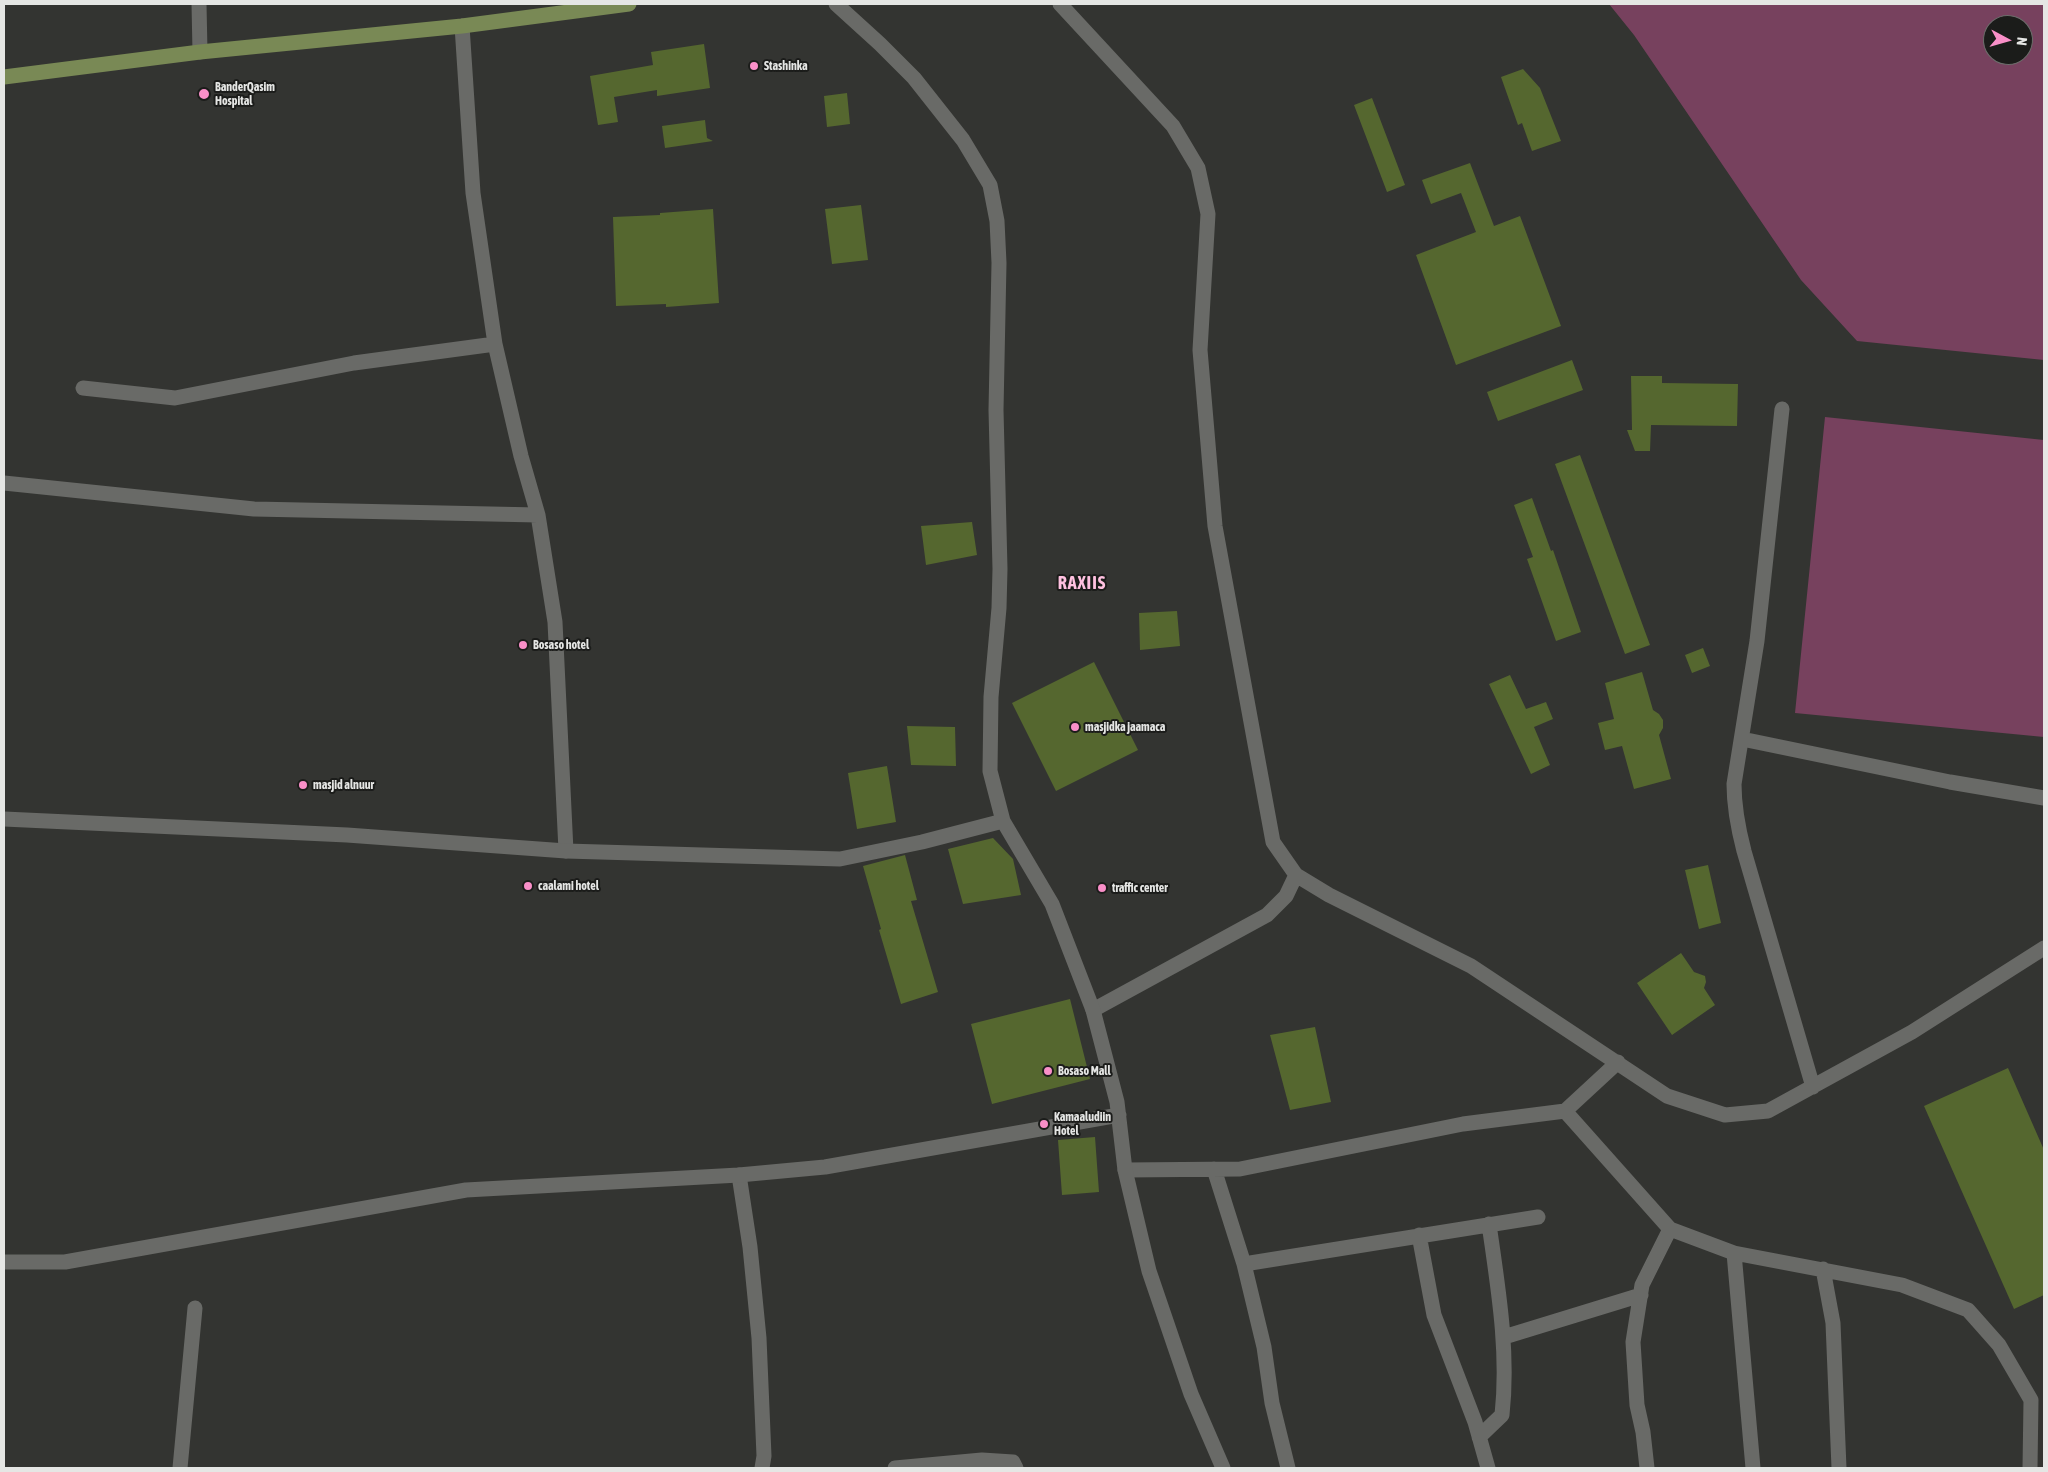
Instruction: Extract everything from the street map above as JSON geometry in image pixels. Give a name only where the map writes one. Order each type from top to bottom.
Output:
[{"type":"main road","points":[[4,77],[200,52],[462,26],[629,4]]},
{"type":"street","points":[[199,4],[200,52]]},
{"type":"street","points":[[836,4],[914,78],[963,140],[990,185],[998,221],[996,410],[1000,578],[990,735],[990,771],[1003,821],[1052,904],[1093,1010],[1117,1102],[1125,1170],[1149,1271],[1191,1394],[1223,1468]]},
{"type":"street","points":[[1060,4],[1173,126],[1198,168],[1208,214],[1200,350],[1215,526],[1273,842],[1296,875],[1330,895],[1472,966],[1667,1096],[1725,1115],[1768,1111],[1912,1032],[2044,948]]},
{"type":"street","points":[[462,26],[473,193],[495,344],[520,456],[538,515],[555,622],[566,851]]},
{"type":"street","points":[[83,388],[175,398],[354,363],[495,344]]},
{"type":"street","points":[[1782,409],[1757,641],[1734,784],[1736,822],[1813,1087]]},
{"type":"street","points":[[4,483],[254,510],[538,515]]},
{"type":"street","points":[[1742,739],[1950,782],[2044,798]]},
{"type":"street","points":[[4,819],[348,834],[566,851],[840,860],[922,842],[1003,821]]},
{"type":"street","points":[[1093,1010],[1267,915],[1286,896],[1296,875]]},
{"type":"street","points":[[1125,1170],[1240,1169],[1463,1124],[1565,1111],[1618,1062]]},
{"type":"street","points":[[1565,1111],[1670,1229],[1734,1253],[1823,1268],[1902,1285],[1968,1310],[1999,1345],[2031,1400],[2030,1468]]},
{"type":"street","points":[[4,1262],[65,1262],[466,1190],[739,1175],[825,1167],[1119,1115]]},
{"type":"street","points":[[1214,1169],[1244,1264],[1264,1348],[1272,1403],[1288,1468]]},
{"type":"street","points":[[739,1175],[750,1247],[759,1338],[764,1456],[762,1468]]},
{"type":"street","points":[[1244,1264],[1538,1217]]},
{"type":"street","points":[[1479,1436],[1502,1415],[1504,1337],[1489,1224]]},
{"type":"street","points":[[1647,1468],[1643,1432],[1637,1405],[1633,1342],[1642,1285],[1670,1229]]},
{"type":"street","points":[[1419,1235],[1434,1315],[1479,1436],[1488,1468]]},
{"type":"street","points":[[1734,1253],[1753,1468]]},
{"type":"street","points":[[1823,1268],[1833,1323],[1839,1468]]},
{"type":"street","points":[[1504,1337],[1641,1295]]},
{"type":"street","points":[[180,1468],[195,1308]]},
{"type":"street","points":[[894,1468],[982,1460],[1013,1462],[1016,1468]]},
{"type":"shaded area","points":[[1609,4],[2044,4],[2044,360],[1857,341],[1801,280],[1634,35]]},
{"type":"shaded area","points":[[1825,417],[2044,440],[2044,737],[1795,713]]},
{"type":"building","points":[[704,44],[710,88],[657,96],[657,90],[614,97],[618,122],[598,125],[590,76],[653,65],[651,52]]},
{"type":"building","points":[[1523,69],[1540,88],[1561,141],[1532,151],[1522,123],[1518,125],[1501,77]]},
{"type":"building","points":[[847,93],[850,124],[827,127],[824,96]]},
{"type":"building","points":[[1372,98],[1405,185],[1387,192],[1354,105]]},
{"type":"building","points":[[705,120],[707,138],[713,141],[665,148],[662,126]]},
{"type":"building","points":[[1470,163],[1494,226],[1520,216],[1561,326],[1456,365],[1416,255],[1476,232],[1461,193],[1431,204],[1422,180]]},
{"type":"building","points":[[861,205],[868,260],[832,264],[825,209]]},
{"type":"building","points":[[713,209],[719,303],[666,307],[666,304],[616,306],[613,217],[660,215],[660,213]]},
{"type":"building","points":[[1572,360],[1583,390],[1498,421],[1487,392]]},
{"type":"building","points":[[1631,376],[1662,376],[1662,383],[1738,384],[1737,426],[1651,425],[1650,451],[1635,451],[1627,430],[1632,430]]},
{"type":"building","points":[[1580,455],[1650,645],[1625,654],[1555,464]]},
{"type":"building","points":[[1532,498],[1551,551],[1553,550],[1581,632],[1556,641],[1527,559],[1533,557],[1514,505]]},
{"type":"building","points":[[972,522],[977,555],[926,565],[921,526]]},
{"type":"building","points":[[1177,611],[1180,646],[1140,650],[1139,613]]},
{"type":"building","points":[[1703,648],[1710,666],[1692,673],[1685,655]]},
{"type":"building","name":"masjidka jaamaca","points":[[1094,662],[1138,750],[1056,791],[1012,703]]},
{"type":"building","points":[[1642,672],[1653,710],[1663,720],[1663,728],[1659,735],[1671,779],[1634,789],[1622,746],[1605,750],[1598,723],[1614,719],[1605,683]]},
{"type":"building","points":[[1510,675],[1526,709],[1546,702],[1553,719],[1534,727],[1550,765],[1531,774],[1489,684]]},
{"type":"building","points":[[907,726],[955,727],[956,766],[911,765]]},
{"type":"building","points":[[887,766],[896,822],[857,829],[848,773]]},
{"type":"building","points":[[993,838],[1013,859],[1021,895],[963,904],[948,849]]},
{"type":"building","points":[[905,855],[917,900],[911,901],[938,992],[901,1004],[879,930],[881,929],[863,866]]},
{"type":"building","points":[[1708,865],[1721,923],[1699,929],[1685,870]]},
{"type":"building","points":[[1681,953],[1694,972],[1705,976],[1704,988],[1715,1005],[1672,1035],[1637,983]]},
{"type":"building","points":[[1070,999],[1090,1079],[992,1104],[971,1024]]},
{"type":"building","points":[[1315,1027],[1331,1102],[1290,1110],[1270,1035]]},
{"type":"building","points":[[2008,1068],[2044,1150],[2044,1295],[2014,1309],[1924,1106]]},
{"type":"building","points":[[1095,1137],[1099,1192],[1062,1195],[1058,1140]]},
{"type":"place","name":"Stashinka","points":[[754,66]]},
{"type":"place","name":"BanderQasim Hospital","points":[[204,94]]},
{"type":"place","name":"Bosaso hotel","points":[[523,645]]},
{"type":"place","name":"masjidka jaamaca","points":[[1075,727]]},
{"type":"place","name":"masjid alnuur","points":[[303,785]]},
{"type":"place","name":"caalami hotel","points":[[528,886]]},
{"type":"place","name":"traffic center","points":[[1102,888]]},
{"type":"place","name":"Bosaso Mall","points":[[1048,1071]]},
{"type":"place","name":"Kamaaludiin Hotel","points":[[1044,1124]]},
{"type":"district","name":"RAXIIS","points":[[1082,583]]}]
